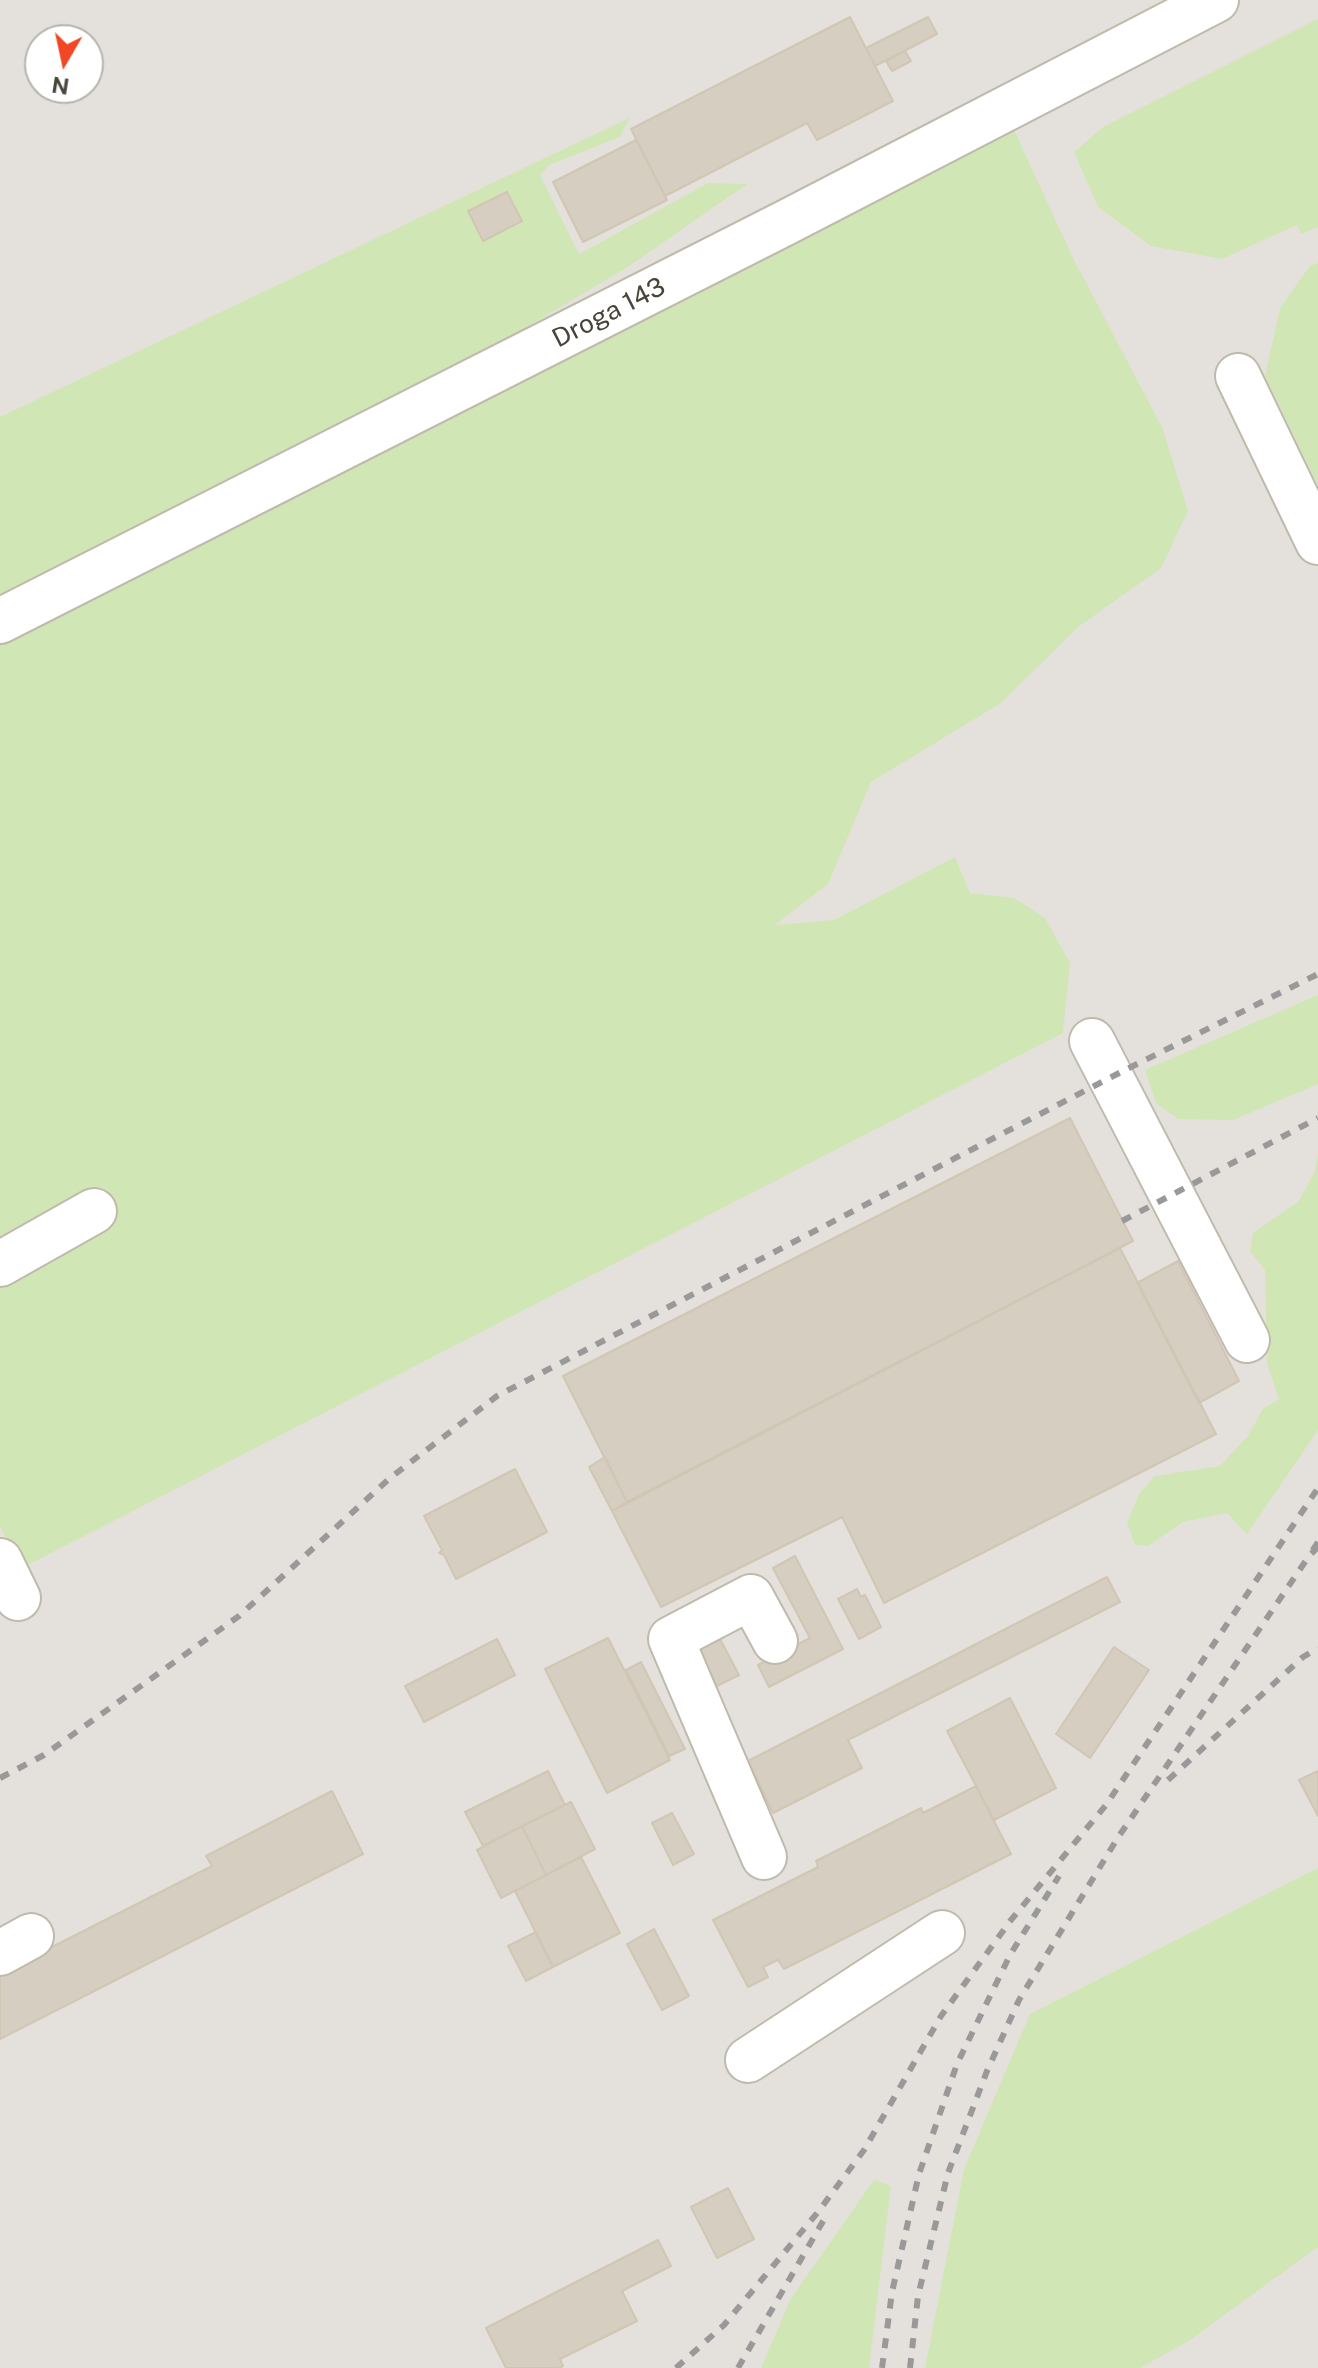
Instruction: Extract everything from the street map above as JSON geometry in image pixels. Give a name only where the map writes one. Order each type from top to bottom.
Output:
[{"type":"lane","name":"Droga 143","points":[[0,621],[787,222],[1216,0]]},
{"type":"lane","points":[[1238,376],[1318,542]]},
{"type":"lane","points":[[1092,1041],[1247,1340]]},
{"type":"lane","points":[[0,1264],[94,1211]]},
{"type":"lane","points":[[764,1857],[671,1639],[751,1597],[775,1641]]},
{"type":"lane","points":[[748,2060],[942,1933]]},
{"type":"shaded area","points":[[0,0],[1318,0],[1318,2368],[0,2368]]},
{"type":"green space","points":[[1318,19],[1318,227],[1301,234],[1297,225],[1222,259],[1151,246],[1098,207],[1074,152],[1103,127]]},
{"type":"green space","points":[[629,118],[620,137],[549,165],[540,175],[579,254],[708,183],[747,184],[628,267],[488,350],[0,595],[0,417]]},
{"type":"green space","points":[[1009,119],[1073,258],[1163,429],[1188,511],[1161,568],[1078,627],[1001,703],[871,782],[828,884],[775,925],[834,920],[955,857],[970,893],[1014,898],[1045,918],[1070,963],[1063,1033],[22,1568],[0,1527],[0,1287],[25,1262],[0,1250],[0,640]]},
{"type":"green space","points":[[1318,263],[1318,486],[1265,376],[1280,308],[1310,266]]},
{"type":"green space","points":[[1318,995],[1318,1084],[1233,1120],[1178,1119],[1156,1103],[1145,1070]]},
{"type":"green space","points":[[1318,1151],[1318,1430],[1247,1534],[1227,1513],[1183,1522],[1148,1546],[1135,1545],[1127,1523],[1139,1494],[1155,1476],[1220,1466],[1248,1436],[1263,1409],[1279,1399],[1267,1364],[1265,1270],[1250,1251],[1253,1233],[1299,1201],[1315,1171]]},
{"type":"green space","points":[[1318,1868],[1318,2247],[1187,2342],[1140,2368],[925,2368],[964,2169],[1030,2014]]},
{"type":"green space","points":[[874,2180],[891,2186],[869,2368],[761,2368],[790,2300]]},
{"type":"building","points":[[850,17],[893,101],[817,140],[807,123],[665,196],[631,129]]},
{"type":"building","points":[[928,17],[937,34],[875,66],[866,48]]},
{"type":"building","points":[[905,51],[911,61],[892,71],[886,61]]},
{"type":"building","points":[[636,140],[667,200],[583,242],[553,182]]},
{"type":"building","points":[[507,192],[522,221],[483,241],[468,211]]},
{"type":"building","points":[[1070,1118],[1133,1241],[627,1502],[563,1376]]},
{"type":"building","points":[[1120,1248],[1216,1434],[884,1603],[842,1517],[661,1607],[612,1511]]},
{"type":"building","points":[[1178,1261],[1239,1381],[1199,1403],[1137,1283]]},
{"type":"building","points":[[605,1457],[627,1502],[612,1511],[589,1467]]},
{"type":"building","points":[[515,1469],[547,1532],[456,1579],[444,1555],[439,1553],[442,1550],[424,1516]]},
{"type":"building","points":[[795,1556],[843,1649],[769,1687],[758,1665],[810,1638],[773,1568]]},
{"type":"building","points":[[1107,1577],[1120,1602],[848,1740],[862,1768],[773,1813],[748,1761]]},
{"type":"building","points":[[857,1589],[861,1597],[865,1595],[881,1627],[859,1639],[838,1599]]},
{"type":"building","points":[[608,1638],[670,1760],[607,1793],[545,1669]]},
{"type":"building","points":[[497,1639],[515,1675],[424,1722],[405,1686]]},
{"type":"building","points":[[720,1639],[739,1675],[707,1691],[688,1655]]},
{"type":"building","points":[[1114,1647],[1149,1670],[1090,1758],[1056,1734]]},
{"type":"building","points":[[641,1662],[685,1749],[669,1756],[626,1670]]},
{"type":"building","points":[[1010,1698],[1056,1788],[994,1820],[947,1731]]},
{"type":"building","points":[[548,1771],[565,1805],[483,1846],[465,1812]]},
{"type":"building","points":[[1318,1771],[1318,1816],[1299,1780]]},
{"type":"building","points":[[976,1786],[1011,1854],[784,1969],[778,1960],[763,1967],[768,1977],[748,1987],[713,1920],[818,1867],[816,1861],[921,1808],[923,1813]]},
{"type":"building","points":[[332,1791],[363,1854],[0,2039],[0,1973],[212,1866],[206,1856]]},
{"type":"building","points":[[571,1802],[595,1849],[546,1875],[522,1826]]},
{"type":"building","points":[[672,1813],[694,1854],[673,1865],[652,1823]]},
{"type":"building","points":[[522,1826],[546,1875],[501,1898],[477,1850]]},
{"type":"building","points":[[581,1857],[620,1933],[553,1967],[515,1891]]},
{"type":"building","points":[[654,1929],[689,1996],[662,2010],[627,1944]]},
{"type":"building","points":[[536,1932],[553,1967],[526,1981],[508,1946]]},
{"type":"building","points":[[728,2188],[754,2239],[717,2258],[691,2207]]},
{"type":"building","points":[[658,2240],[671,2266],[622,2291],[637,2321],[560,2359],[563,2366],[559,2368],[506,2368],[486,2328]]},
{"type":"railway","points":[[0,1778],[44,1755],[239,1616],[390,1478],[497,1396],[1123,1071],[1318,974]]},
{"type":"railway","points":[[1122,1221],[1318,1118]]},
{"type":"railway","points":[[676,2368],[724,2325],[818,2212],[864,2150],[941,2016],[1011,1920],[1106,1805],[1318,1488]]},
{"type":"railway","points":[[1318,1542],[1309,1556],[1318,1547]]},
{"type":"railway","points":[[910,2368],[918,2296],[948,2173],[987,2071],[1019,2000],[1117,1839],[1309,1556]]},
{"type":"railway","points":[[1168,1780],[1303,1657],[1318,1648]]},
{"type":"railway","points":[[882,2368],[892,2292],[919,2174],[957,2064],[1010,1955],[1059,1876]]},
{"type":"railway","points":[[738,2368],[826,2216]]}]
